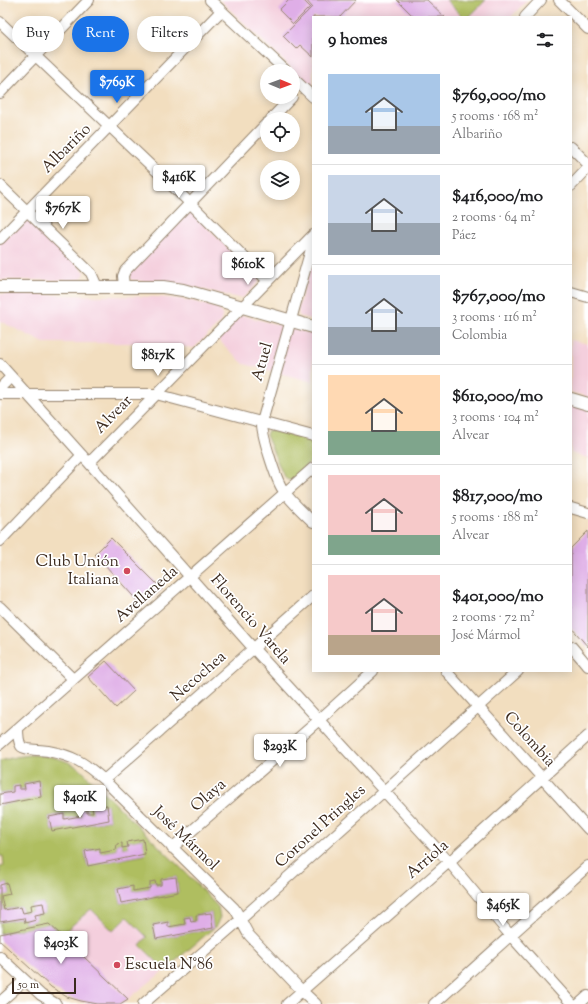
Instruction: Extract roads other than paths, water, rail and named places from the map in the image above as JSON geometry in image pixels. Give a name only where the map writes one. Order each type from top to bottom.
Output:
[{"type":"street","points":[[0,93],[89,0]]},
{"type":"street","points":[[210,0],[278,64]]},
{"type":"street","points":[[526,16],[541,0]]},
{"type":"street","points":[[559,0],[588,29]]},
{"type":"street","name":"Albariño","points":[[0,239],[221,11]]},
{"type":"street","points":[[0,22],[190,203],[268,281]]},
{"type":"street","points":[[300,88],[302,86],[312,97]]},
{"type":"street","points":[[278,112],[286,104]]},
{"type":"street","points":[[124,287],[123,276],[125,271],[260,130]]},
{"type":"street","points":[[572,148],[588,164]]},
{"type":"street","points":[[572,185],[588,168]]},
{"type":"street","points":[[0,185],[91,273],[96,282],[94,287]]},
{"type":"street","name":"Alvear","points":[[89,463],[312,236]]},
{"type":"street","name":"Atuel","points":[[285,493],[263,437],[262,422],[311,249],[312,236]]},
{"type":"street","points":[[0,287],[163,287],[177,289],[312,327]]},
{"type":"street","points":[[572,292],[588,297]]},
{"type":"street","name":"Florencio Varela","points":[[0,364],[191,576],[254,649],[449,862],[510,935],[572,1004]]},
{"type":"street","points":[[0,388],[11,377]]},
{"type":"street","points":[[0,394],[156,394],[312,436]]},
{"type":"street","points":[[572,399],[588,404]]},
{"type":"street","points":[[0,541],[82,455]]},
{"type":"street","name":"Avellaneda","points":[[0,744],[312,469]]},
{"type":"street","points":[[285,493],[312,521]]},
{"type":"street","points":[[572,508],[588,513]]},
{"type":"street","name":"Necochea","points":[[104,780],[312,597]]},
{"type":"street","points":[[0,607],[73,679]]},
{"type":"street","points":[[572,647],[588,666]]},
{"type":"street","name":"Olaya","points":[[172,848],[372,672]]},
{"type":"street","name":"Colombia","points":[[447,672],[588,829]]},
{"type":"street","name":"Coronel Pringles","points":[[143,1004],[240,920],[517,672]]},
{"type":"street","name":"José Mármol","points":[[18,728],[19,741],[24,748],[43,750],[68,756],[86,765],[104,780],[234,908],[249,935],[316,1004]]},
{"type":"street","name":"Arriola","points":[[287,1004],[449,862],[588,736]]},
{"type":"street","points":[[434,1004],[588,866]]},
{"type":"street","points":[[0,957],[41,996],[56,1004]]},
{"type":"street","points":[[0,1002],[25,980]]},
{"type":"street","points":[[579,1004],[588,996]]},
{"type":"place","name":"Club Unión Italiana","points":[[127,571]]},
{"type":"place","name":"Escuela N°86","points":[[117,965]]}]
